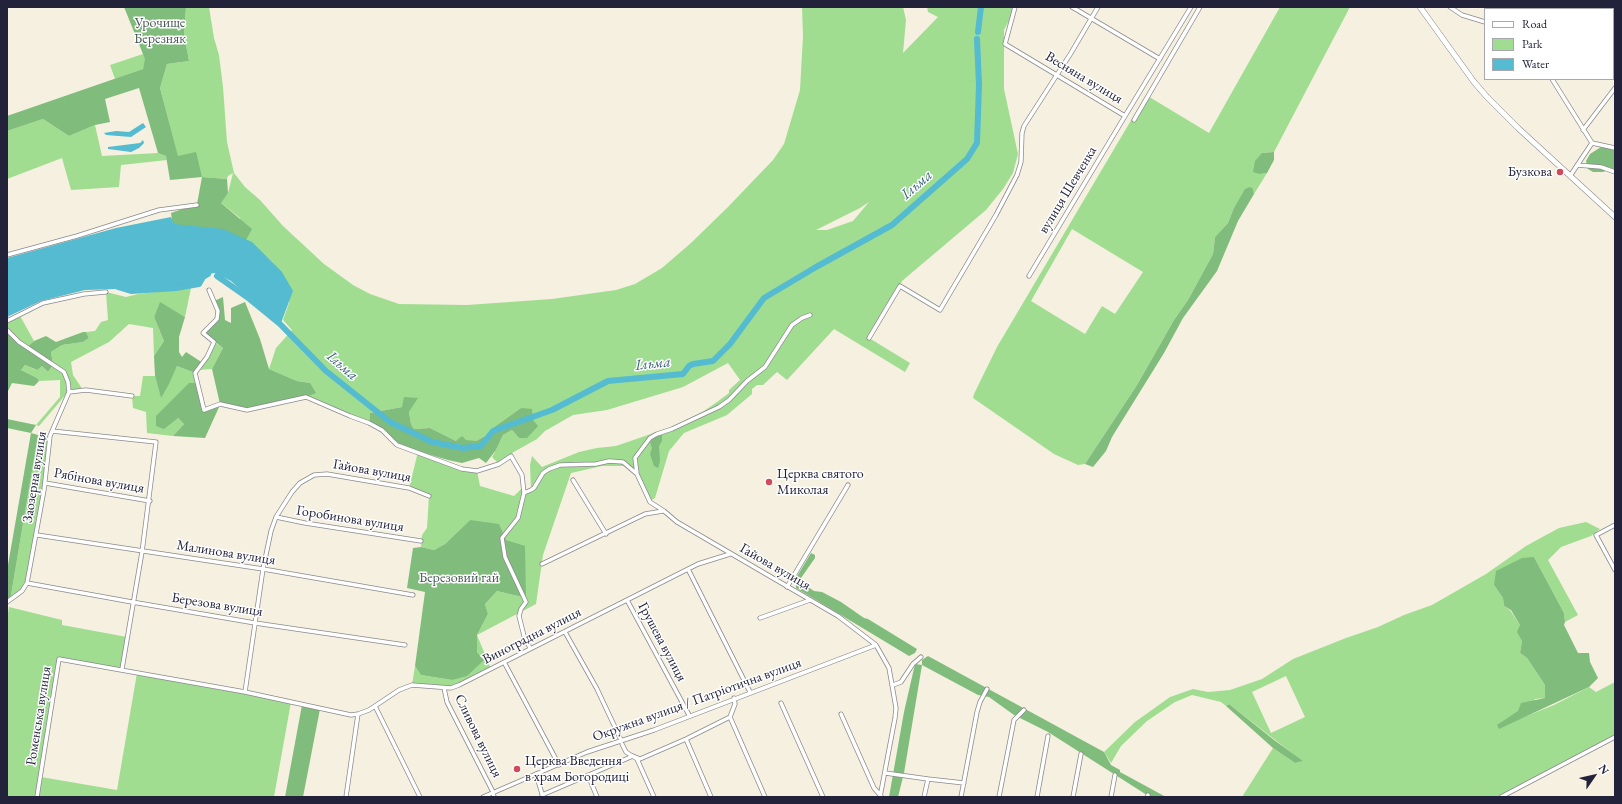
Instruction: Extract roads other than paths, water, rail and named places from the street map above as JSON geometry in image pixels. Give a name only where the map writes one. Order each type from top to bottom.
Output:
[{"type":"street","name":"Весняна вулиця","points":[[1015,7],[1006,44],[1125,116],[1191,7]]},
{"type":"street","points":[[1072,7],[1092,17],[1160,59]]},
{"type":"street","points":[[869,338],[900,286],[940,310],[996,215],[1014,180],[1021,162],[1022,132],[1024,126],[1098,7]]},
{"type":"street","points":[[1134,120],[1200,7]]},
{"type":"street","points":[[1420,7],[1474,82],[1487,97],[1518,128],[1615,216]]},
{"type":"street","points":[[1450,7],[1462,16],[1484,22]]},
{"type":"street","points":[[1553,80],[1592,143],[1615,148]]},
{"type":"street","points":[[1583,130],[1615,88]]},
{"type":"street","name":"вулиця Шевченка","points":[[1029,276],[1125,116]]},
{"type":"street","points":[[1570,176],[1592,143]]},
{"type":"street","points":[[1577,165],[1601,167],[1615,172]]},
{"type":"street","points":[[7,255],[77,236],[159,210],[197,204]]},
{"type":"street","points":[[209,290],[218,311],[217,319],[203,333],[214,342],[207,358],[195,373],[204,410],[220,404],[247,410],[306,397],[369,423],[382,430],[397,445],[462,469],[477,470],[499,464],[511,456],[522,475],[524,493],[518,518],[502,538],[505,557],[526,602],[521,609],[519,616],[524,636],[530,648]]},
{"type":"street","points":[[7,321],[43,304],[84,294],[106,292]]},
{"type":"street","points":[[637,474],[635,458],[650,438],[685,423],[729,400],[747,381],[765,367],[792,325],[810,315]]},
{"type":"street","points":[[7,330],[19,342],[64,372],[68,382],[68,392],[86,390],[132,396]]},
{"type":"street","name":"Заозерна вулиця","points":[[27,583],[37,535],[50,436],[68,392]]},
{"type":"street","points":[[52,431],[156,442],[150,500],[122,669]]},
{"type":"street","points":[[524,493],[532,490],[543,473],[549,468],[560,465],[596,464],[609,461],[623,462],[637,474]]},
{"type":"street","name":"Гайова вулиця","points":[[292,492],[300,483],[314,475],[327,474],[409,488],[429,496]]},
{"type":"street","name":"Гайова вулиця","points":[[637,474],[650,502],[677,522],[844,619],[876,645],[889,668],[893,685],[895,718],[880,796]]},
{"type":"street","points":[[573,480],[606,534]]},
{"type":"street","name":"Рябінова вулиця","points":[[45,483],[150,500]]},
{"type":"street","points":[[787,587],[848,486]]},
{"type":"street","name":"Горобинова вулиця","points":[[245,692],[270,531],[276,517],[292,492]]},
{"type":"street","points":[[542,564],[645,514],[664,511]]},
{"type":"street","name":"Горобинова вулиця","points":[[276,517],[421,541]]},
{"type":"street","points":[[1615,525],[1596,535],[1615,570]]},
{"type":"street","name":"Малинова вулиця","points":[[37,535],[413,594]]},
{"type":"street","name":"Виноградна вулиця","points":[[358,714],[375,706],[398,690],[412,685],[451,688],[460,685],[530,648],[565,632],[688,569],[712,558],[730,554]]},
{"type":"street","points":[[688,569],[750,692]]},
{"type":"street","points":[[7,602],[22,591],[27,583]]},
{"type":"street","name":"Березова вулиця","points":[[27,583],[255,623],[405,645]]},
{"type":"street","name":"Грушева вулиця","points":[[627,600],[689,715]]},
{"type":"street","points":[[760,618],[810,600]]},
{"type":"street","points":[[565,632],[597,689],[626,752],[640,759],[686,739],[730,717],[735,704],[734,698]]},
{"type":"street","name":"Окружна вулиця / Патріотична вулиця","points":[[483,797],[494,795],[536,774],[588,752],[622,742],[689,715],[876,645]]},
{"type":"street","points":[[893,685],[901,682],[913,664],[920,657]]},
{"type":"street","name":"Роменська вулиця","points":[[37,797],[59,658],[245,692]]},
{"type":"street","points":[[504,662],[559,765]]},
{"type":"street","name":"Сливова вулиця","points":[[444,688],[446,702],[494,795]]},
{"type":"street","points":[[961,797],[977,712],[980,702],[987,689]]},
{"type":"street","points":[[245,692],[340,712],[358,714],[346,796]]},
{"type":"street","points":[[781,703],[823,797]]},
{"type":"street","points":[[375,706],[420,797]]},
{"type":"street","points":[[999,797],[1014,720],[1024,710]]},
{"type":"street","points":[[842,714],[874,788],[880,796]]},
{"type":"street","points":[[730,717],[765,797]]},
{"type":"street","points":[[1037,797],[1048,736]]},
{"type":"street","points":[[1501,797],[1615,737]]},
{"type":"street","points":[[686,739],[712,797]]},
{"type":"street","points":[[1073,797],[1081,754]]},
{"type":"street","points":[[536,774],[543,796],[633,756]]},
{"type":"street","points":[[633,756],[638,762],[654,797]]},
{"type":"street","points":[[885,773],[964,783]]},
{"type":"street","points":[[588,775],[597,797]]},
{"type":"street","points":[[1111,797],[1115,775]]},
{"type":"street","points":[[924,797],[928,779]]},
{"type":"street","points":[[1509,792],[1512,797]]},
{"type":"water","points":[[143,123],[146,127],[131,137],[106,135],[104,133],[116,131],[129,132]]},
{"type":"water","points":[[143,140],[144,143],[139,148],[131,152],[108,149],[108,147],[140,143]]},
{"type":"water","points":[[171,217],[174,224],[223,229],[252,242],[282,272],[293,291],[281,323],[231,281],[215,273],[202,275],[202,282],[181,287],[85,290],[41,301],[7,317],[7,258],[116,228]]},
{"type":"waterway","name":"Ільма","points":[[978,32],[981,7]]},
{"type":"waterway","name":"Ільма","points":[[217,276],[247,297],[280,324],[326,371],[390,422],[432,442],[463,448],[481,446],[493,431],[552,410],[608,381],[683,374],[689,366],[693,364],[713,361],[730,344],[764,298],[892,225],[967,159],[977,143],[979,85],[977,39]]},
{"type":"waterway","name":"Ільма","points":[[118,287],[131,291],[176,288],[199,284],[203,277],[208,274]]},
{"type":"place","name":"Бузкова","points":[[1560,172]]},
{"type":"place","name":"Церква святого Миколая","points":[[769,482]]},
{"type":"place","name":"Церква Введення в храм Богородиці","points":[[517,769]]},
{"type":"park label","name":"Урочище Березняк","points":[[160,32]]},
{"type":"park label","name":"Березовий гай","points":[[459,578]]}]
